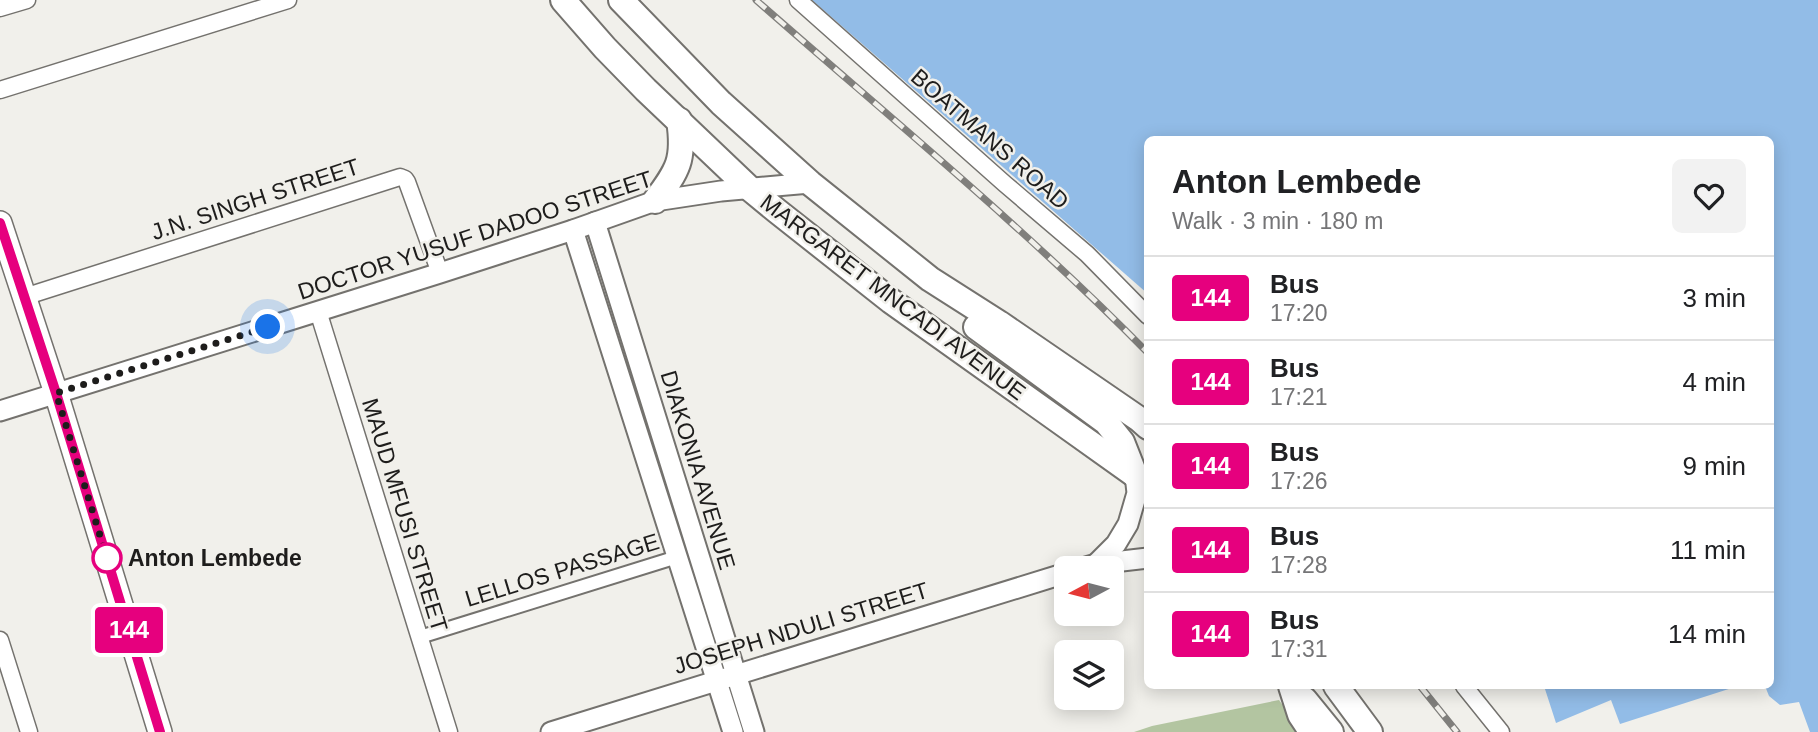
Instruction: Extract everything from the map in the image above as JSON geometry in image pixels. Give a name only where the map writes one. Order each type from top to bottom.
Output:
[{"type":"highway","points":[[1294,689],[1302,714],[1314,732]]},
{"type":"main road","name":"MARGARET MNCADI AVENUE","points":[[564,0],[623,67],[749,188],[891,301],[1142,482]]},
{"type":"main road","name":"MARGARET MNCADI AVENUE","points":[[621,0],[721,103],[810,183],[930,279],[1144,423]]},
{"type":"main road","points":[[655,201],[681,158],[679,120]]},
{"type":"main road","points":[[0,223],[56,393],[160,732]]},
{"type":"main road","points":[[930,279],[950,306],[963,318],[1106,422],[1122,442],[1142,482]]},
{"type":"main road","points":[[1295,689],[1331,732]]},
{"type":"main road","points":[[1338,689],[1370,732]]},
{"type":"street","points":[[0,8],[27,0]]},
{"type":"street","points":[[0,90],[288,0]]},
{"type":"street","name":"BOATMANS ROAD","points":[[798,0],[1087,254],[1144,312]]},
{"type":"street","name":"J.N. SINGH STREET","points":[[24,297],[400,177],[407,182],[440,273]]},
{"type":"street","name":"DOCTOR YUSUF DADOO STREET","points":[[0,411],[440,273],[655,201],[810,183]]},
{"type":"street","name":"DIAKONIA AVENUE","points":[[595,222],[754,732]]},
{"type":"street","name":"DIAKONIA AVENUE","points":[[573,230],[733,732]]},
{"type":"street","name":"MAUD MFUSI STREET","points":[[318,311],[449,732]]},
{"type":"street","points":[[611,347],[632,341]]},
{"type":"street","points":[[1100,556],[1116,544],[1128,524],[1142,482]]},
{"type":"street","points":[[670,533],[690,526]]},
{"type":"street","name":"LELLOS PASSAGE","points":[[420,637],[677,557]]},
{"type":"street","points":[[1124,561],[1144,559]]},
{"type":"street","name":"JOSEPH NDULI STREET","points":[[551,732],[588,726],[716,680],[1054,577]]},
{"type":"street","points":[[0,640],[29,732]]},
{"type":"street","points":[[1466,689],[1501,732]]},
{"type":"green space","points":[[1279,700],[1302,732],[1134,732],[1152,726]]},
{"type":"water","points":[[812,0],[1818,0],[1818,732],[1810,732],[1799,702],[1780,705],[1769,696],[1766,689],[1774,689],[1774,136],[1144,136],[1144,290]]},
{"type":"water","points":[[1545,689],[1729,689],[1620,724],[1611,700],[1556,723]]},
{"type":"railway","points":[[756,0],[1005,217],[1144,349]]},
{"type":"railway","points":[[1422,689],[1457,732]]},
{"type":"bus line","name":"144","points":[[0,223],[56,393],[160,732]]},
{"type":"place","name":"Anton Lembede","points":[[107,558]]},
{"type":"route","points":[[107,558],[56,393],[268,327]]}]
